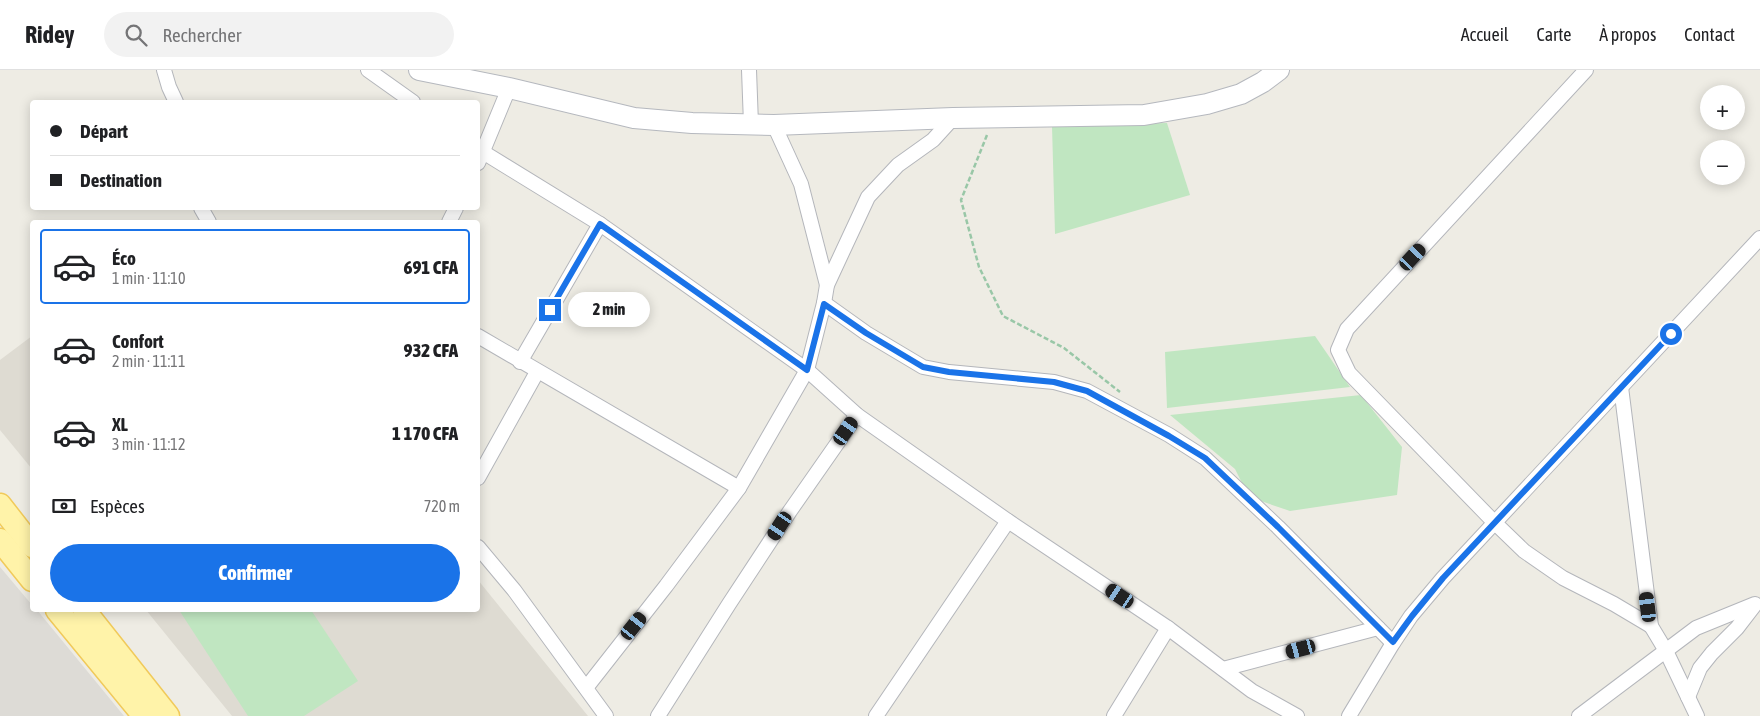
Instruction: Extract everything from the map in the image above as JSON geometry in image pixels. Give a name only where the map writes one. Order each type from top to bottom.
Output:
[{"type":"main road","points":[[0,505],[30,543]]},
{"type":"main road","points":[[0,540],[30,578]]},
{"type":"main road","points":[[59,612],[144,716]]},
{"type":"main road","points":[[86,612],[168,716]]},
{"type":"street","points":[[164,70],[175,100]]},
{"type":"street","points":[[368,70],[410,100]]},
{"type":"street","points":[[418,70],[509,88],[634,118],[692,123],[774,125],[953,118],[1144,115],[1207,104],[1241,94],[1263,82],[1279,70]]},
{"type":"street","points":[[749,70],[750,124]]},
{"type":"street","points":[[1586,70],[1347,329],[1338,350],[1349,373],[1524,551],[1563,578],[1614,604],[1651,626]]},
{"type":"street","points":[[480,153],[509,88]]},
{"type":"street","points":[[586,688],[666,586],[739,488],[807,370],[827,285],[868,197],[898,165],[933,140],[953,118]]},
{"type":"street","points":[[774,125],[801,184],[827,285]]},
{"type":"street","points":[[480,156],[600,224],[807,370],[857,415],[1008,521],[1168,628],[1252,691],[1297,716]]},
{"type":"street","points":[[520,362],[600,224]]},
{"type":"street","points":[[1349,716],[1393,642],[1443,578],[1760,238]]},
{"type":"street","points":[[824,304],[866,333],[923,367],[949,372],[1054,382],[1087,391],[1169,436],[1205,458],[1278,527],[1393,642]]},
{"type":"street","points":[[480,337],[739,488]]},
{"type":"street","points":[[480,474],[537,372]]},
{"type":"street","points":[[1621,387],[1651,626],[1666,652],[1697,716]]},
{"type":"street","points":[[658,716],[759,558],[857,415]]},
{"type":"street","points":[[876,716],[1008,521]]},
{"type":"street","points":[[480,549],[514,590],[606,716]]},
{"type":"street","points":[[1579,716],[1696,628],[1758,601]]},
{"type":"street","points":[[1688,697],[1700,668],[1712,652],[1737,628],[1758,601]]},
{"type":"street","points":[[1114,716],[1168,628]]},
{"type":"street","points":[[1223,670],[1378,628]]},
{"type":"path","points":[[994,117],[961,200],[979,267],[1003,316],[1064,348],[1120,392]]},
{"type":"shaded area","points":[[30,338],[30,467],[0,430],[0,360]]},
{"type":"shaded area","points":[[0,567],[30,603],[30,612],[39,612],[124,716],[0,716]]},
{"type":"shaded area","points":[[480,582],[588,716],[232,716],[148,612],[480,612]]},
{"type":"green space","points":[[1167,123],[1190,195],[1055,234],[1052,126]]},
{"type":"green space","points":[[1315,336],[1350,387],[1167,408],[1165,352]]},
{"type":"green space","points":[[1361,395],[1402,447],[1397,495],[1290,511],[1249,497],[1235,469],[1170,415]]},
{"type":"green space","points":[[180,612],[312,612],[358,681],[304,716],[248,716]]},
{"type":"route","points":[[550,310],[600,224],[807,370],[824,304],[866,333],[923,367],[949,372],[1054,382],[1087,391],[1205,458],[1278,527],[1393,642],[1443,578],[1671,334]]}]
